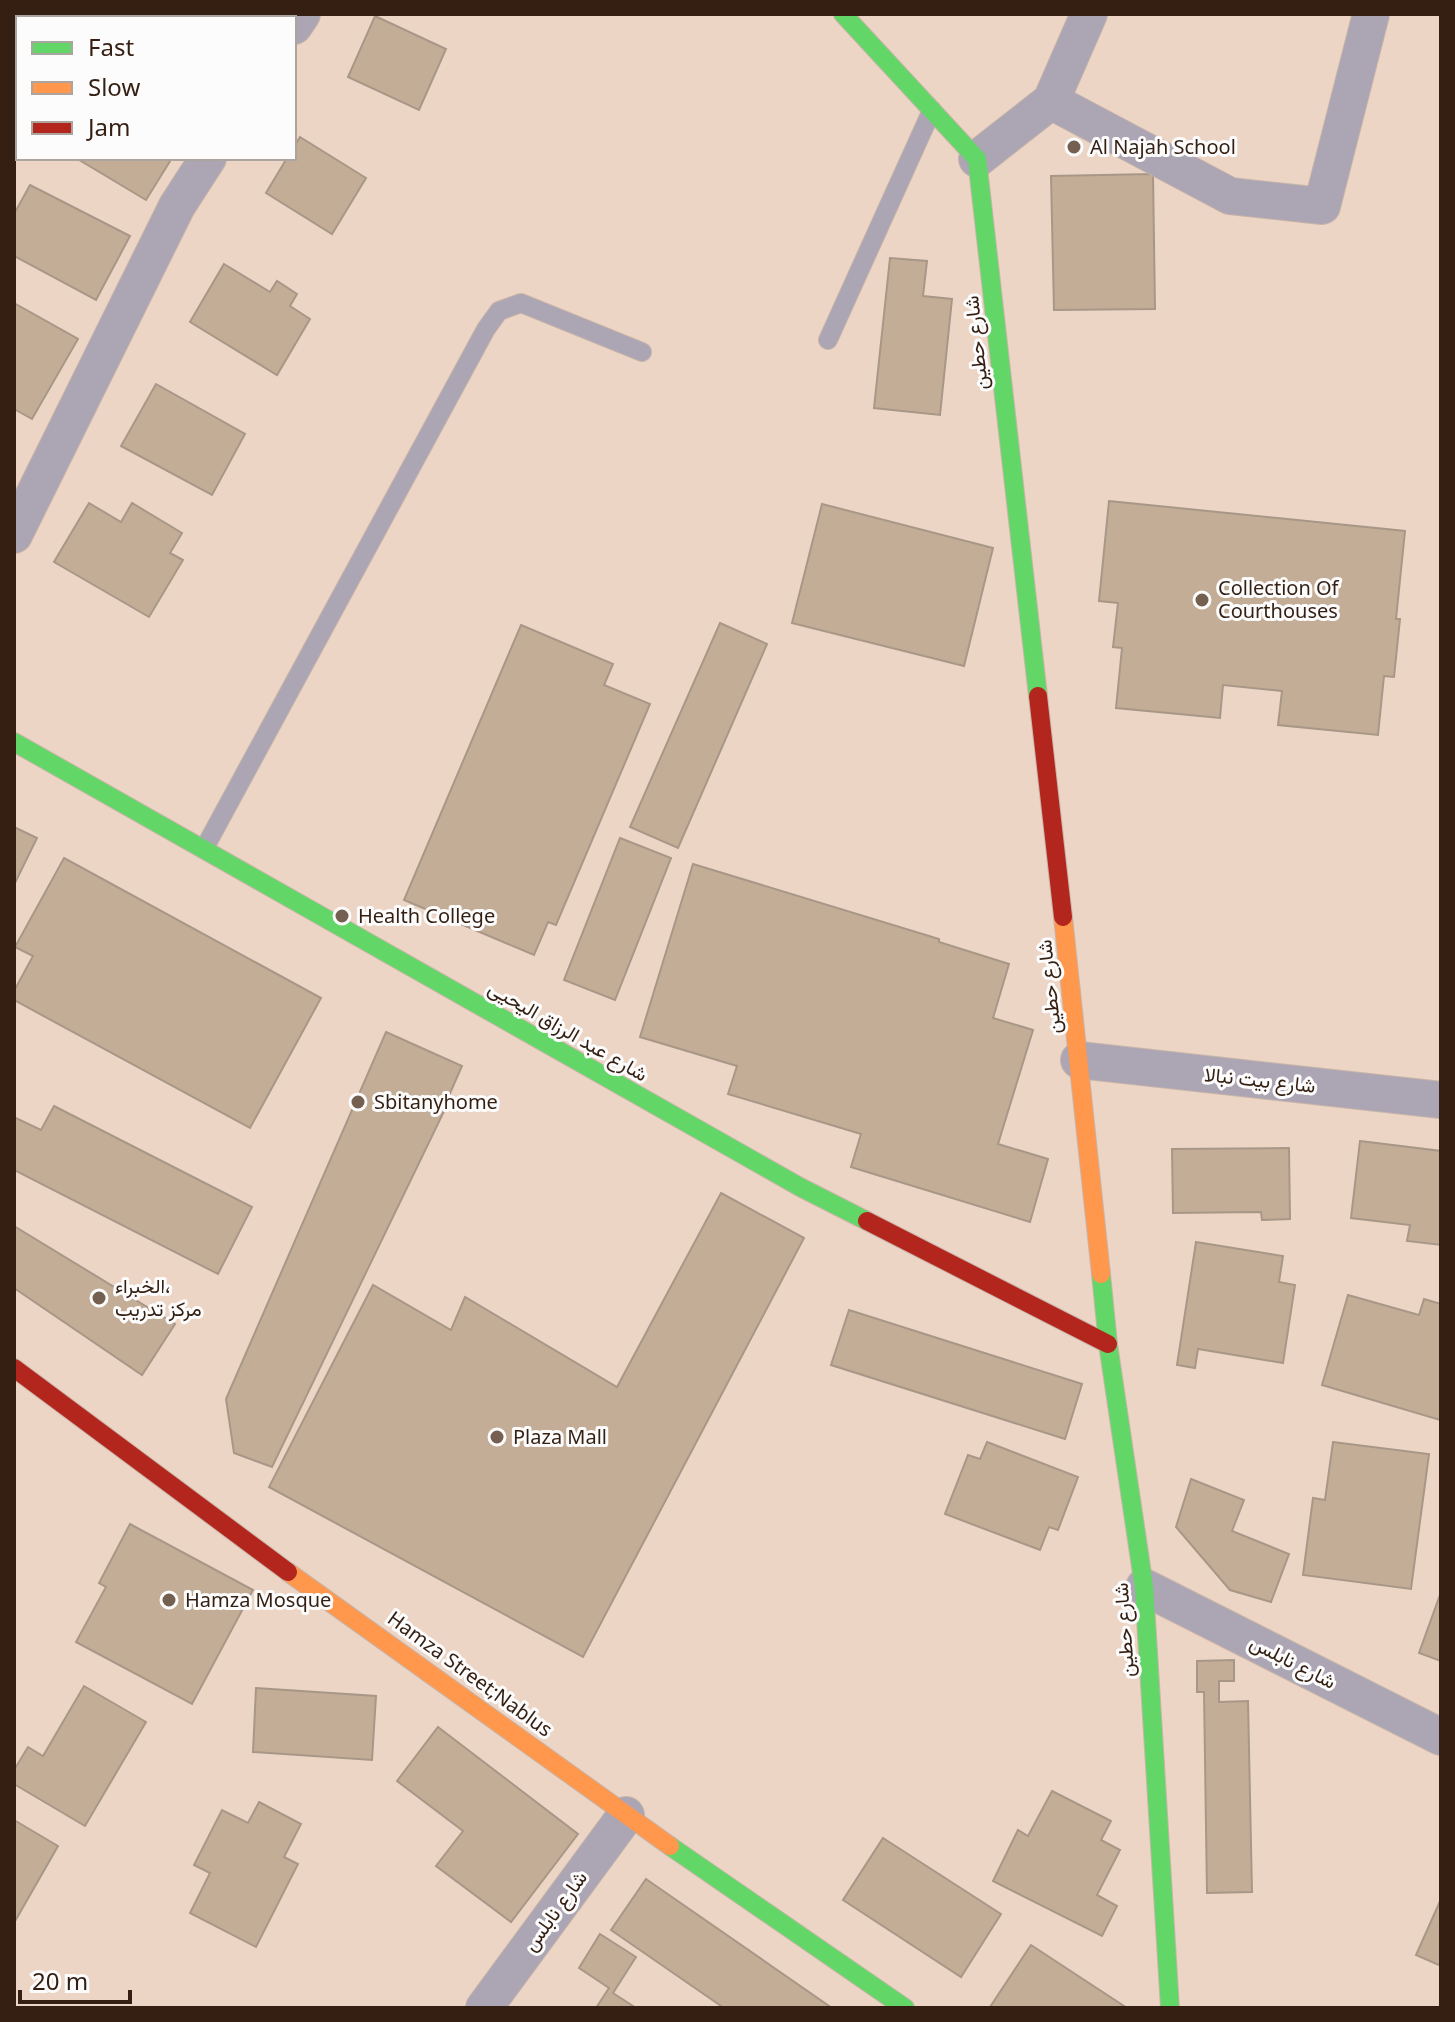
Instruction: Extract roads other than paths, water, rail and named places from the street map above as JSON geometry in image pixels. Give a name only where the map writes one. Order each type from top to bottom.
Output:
[{"type":"street","points":[[843,14],[977,159],[1051,101],[1089,14]]},
{"type":"street","points":[[1051,101],[1230,196],[1322,206],[1371,14]]},
{"type":"street","name":"شارع حطين","points":[[977,159],[1108,1344],[1144,1587],[1170,2008]]},
{"type":"street","points":[[14,535],[177,206],[207,160]]},
{"type":"street","name":"شارع عبد الرزاق اليحيى","points":[[14,742],[800,1187],[1108,1344]]},
{"type":"street","name":"شارع بيت نبالا","points":[[1079,1060],[1441,1100]]},
{"type":"street","name":"Hamza Street;Nablus","points":[[14,1368],[192,1503],[626,1815],[905,2008]]},
{"type":"street","name":"شارع نابلس","points":[[1144,1587],[1441,1737]]},
{"type":"street","name":"شارع نابلس","points":[[484,2008],[626,1815]]},
{"type":"lane","points":[[828,340],[932,110]]},
{"type":"lane","points":[[204,849],[486,329],[499,311],[521,303],[642,352]]},
{"type":"place","name":"Al Najah School","points":[[1074,147]]},
{"type":"place","name":"Collection Of Courthouses","points":[[1202,600]]},
{"type":"place","name":"Health College","points":[[342,916]]},
{"type":"place","name":"Sbitanyhome","points":[[358,1102]]},
{"type":"place","name":"الخبراء، مركز تدريب","points":[[99,1298]]},
{"type":"place","name":"Plaza Mall","points":[[497,1437]]},
{"type":"place","name":"Hamza Mosque","points":[[169,1600]]}]
